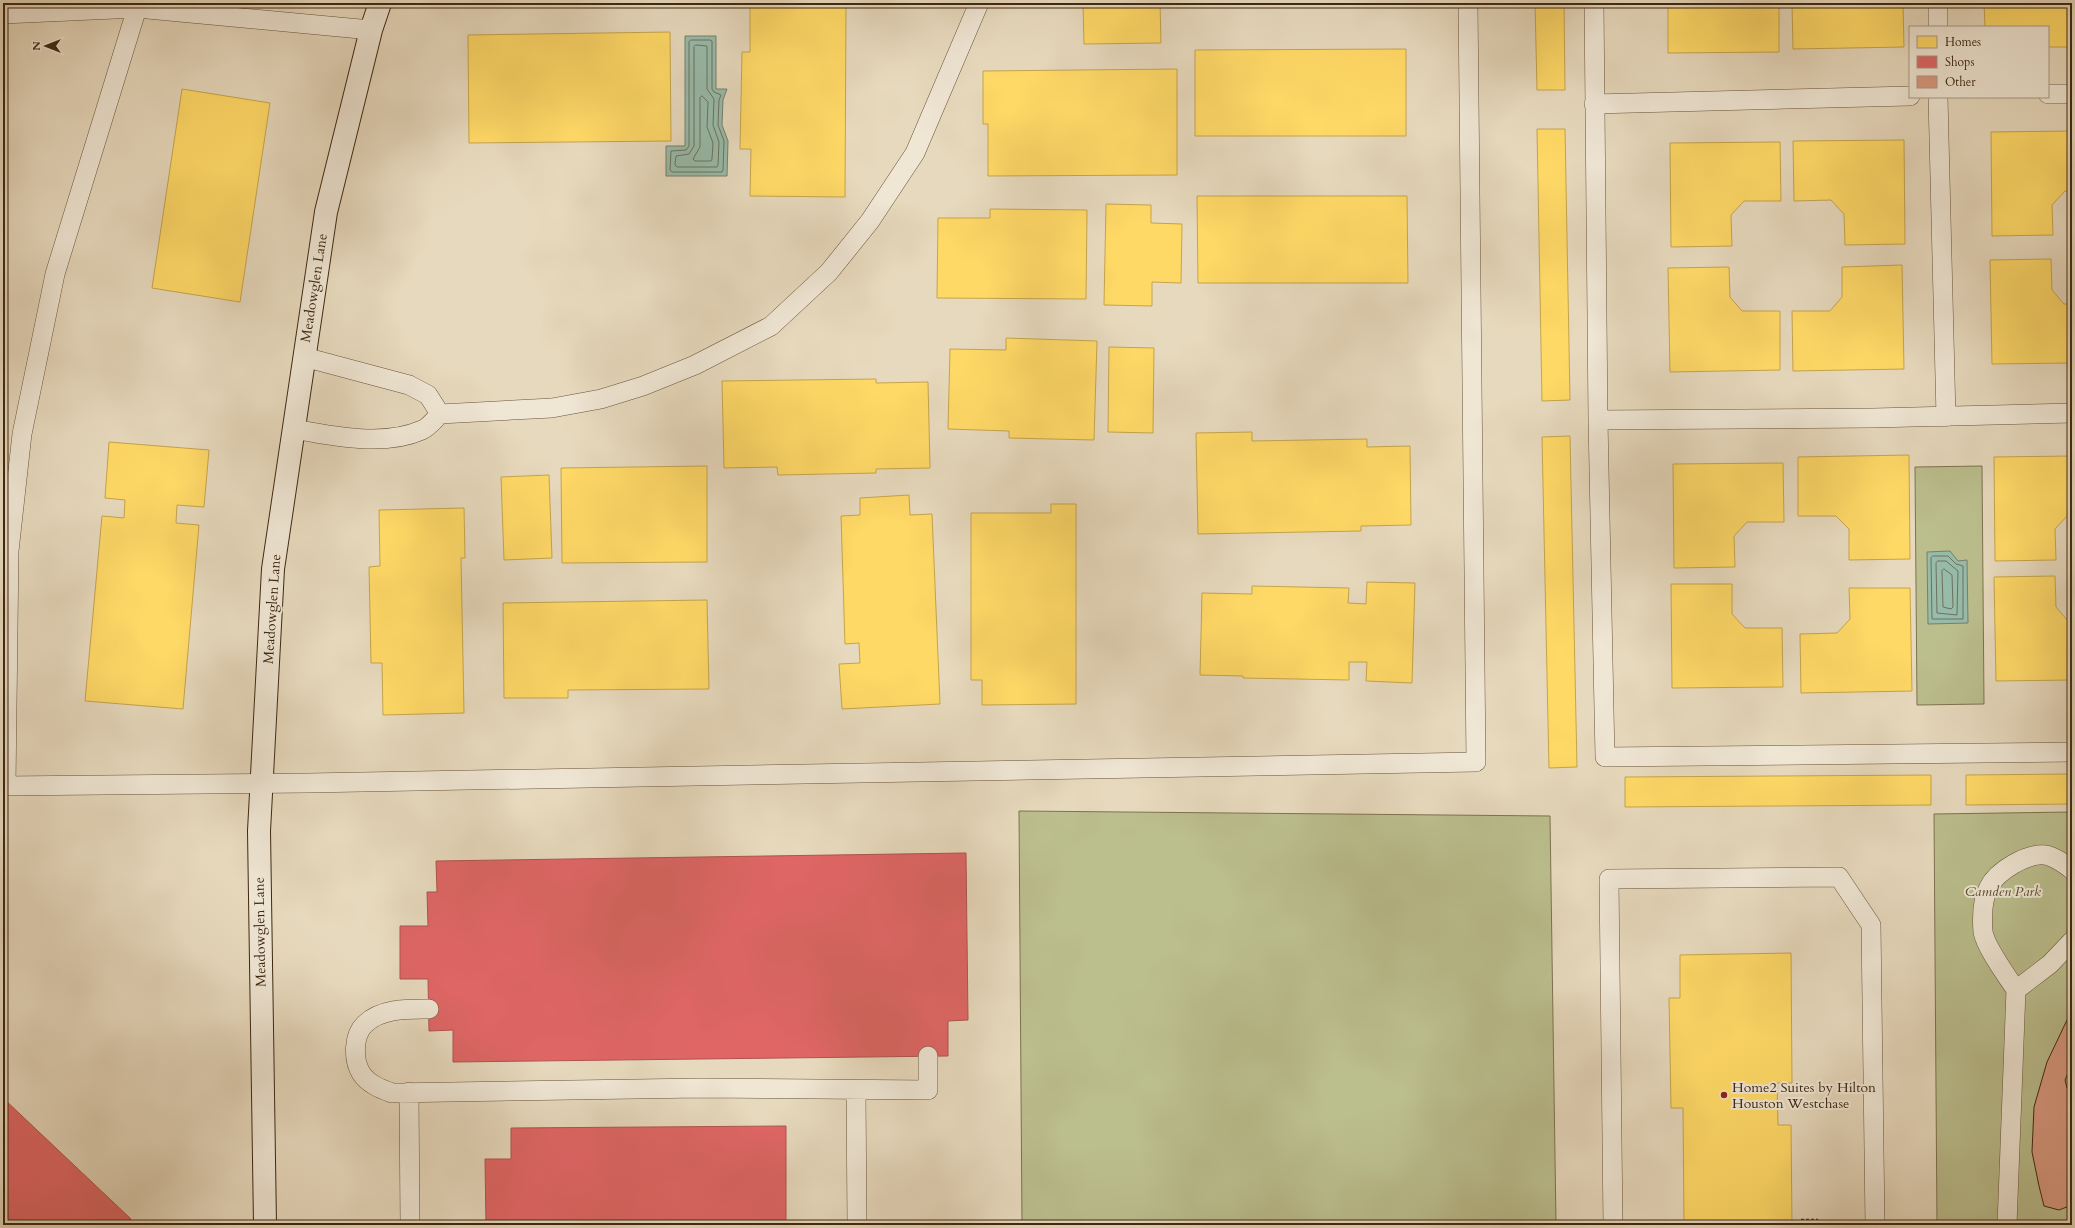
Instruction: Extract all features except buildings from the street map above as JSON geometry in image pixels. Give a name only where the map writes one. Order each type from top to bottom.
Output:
[{"type":"street","name":"Meadowglen Lane","points":[[265,1225],[259,832],[273,569],[326,212],[371,30],[380,3]]},
{"type":"lane","points":[[294,429],[339,437],[382,438],[403,436],[423,430],[440,414],[552,408],[601,399],[643,386],[695,365],[772,326],[829,272],[870,220],[915,153],[979,3]]},
{"type":"lane","points":[[137,8],[55,274],[22,434],[9,551],[5,786],[262,784],[1476,762],[1468,3]]},
{"type":"lane","points":[[1594,3],[1598,420],[1605,757],[2072,752]]},
{"type":"lane","points":[[1938,3],[1938,26]]},
{"type":"lane","points":[[3,14],[137,8],[371,30]]},
{"type":"lane","points":[[2049,94],[2072,94]]},
{"type":"lane","points":[[1594,104],[1909,96]]},
{"type":"lane","points":[[1938,98],[1946,416]]},
{"type":"lane","points":[[304,358],[409,385],[428,395],[440,414]]},
{"type":"lane","points":[[1598,420],[2072,413]]},
{"type":"lane","points":[[2007,1225],[2016,990],[1997,961],[1984,933],[1983,911],[1989,886],[2007,868],[2023,859],[2046,855],[2072,870]]},
{"type":"lane","points":[[1613,1225],[1609,878],[1839,878],[1872,925],[1874,1225]]},
{"type":"lane","points":[[2016,990],[2050,964],[2072,941]]},
{"type":"lane","points":[[429,1009],[385,1013],[364,1024],[356,1041],[356,1060],[361,1074],[375,1086],[392,1093],[700,1088],[928,1090],[928,1056]]},
{"type":"lane","points":[[856,1090],[857,1225]]},
{"type":"lane","points":[[409,1092],[410,1225]]},
{"type":"path","points":[[1801,1225],[1801,1220],[1818,1220]]},
{"type":"green space","points":[[1982,466],[1984,704],[1917,705],[1915,467]]},
{"type":"green space","points":[[1019,811],[1550,816],[1556,1225],[1022,1225]]},
{"type":"green space","name":"Camden Park","points":[[2072,812],[2072,1225],[1937,1225],[1934,814]]},
{"type":"water","points":[[685,36],[716,36],[716,89],[727,89],[723,100],[722,125],[728,141],[727,176],[666,176],[666,146],[685,146]]},
{"type":"water","points":[[1950,551],[1958,561],[1967,560],[1968,623],[1928,624],[1927,552]]},
{"type":"place","name":"Home2 Suites by Hilton Houston Westchase","points":[[1724,1095]]}]
